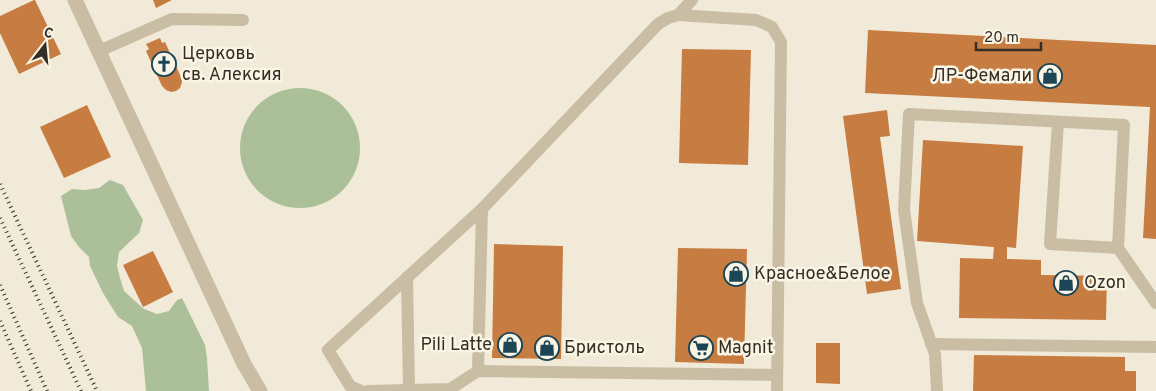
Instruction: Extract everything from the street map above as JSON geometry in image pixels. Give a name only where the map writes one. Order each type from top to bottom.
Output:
[{"type":"street","points":[[76,0],[244,364],[260,391]]},
{"type":"street","points":[[244,364],[246,391]]},
{"type":"lane","points":[[678,15],[692,0]]},
{"type":"lane","points":[[361,391],[350,386],[328,350],[482,210],[658,24],[678,15],[756,20],[772,27],[782,42],[777,391]]},
{"type":"lane","points":[[99,51],[172,19],[243,20]]},
{"type":"lane","points":[[937,391],[935,354],[917,303],[904,210],[909,114],[1124,125],[1118,248],[1156,302]]},
{"type":"lane","points":[[1058,122],[1050,244],[1118,248]]},
{"type":"lane","points":[[478,371],[482,210]]},
{"type":"lane","points":[[407,278],[409,390]]},
{"type":"lane","points":[[931,344],[1156,347]]},
{"type":"lane","points":[[368,391],[450,389],[478,371],[777,375]]},
{"type":"green space","points":[[300,88],[323,92],[343,105],[356,125],[360,148],[356,171],[343,191],[323,204],[300,208],[277,204],[257,191],[244,171],[240,148],[244,125],[257,105],[277,92]]},
{"type":"green space","points":[[110,180],[123,185],[143,220],[139,233],[119,252],[117,266],[124,291],[144,309],[157,314],[169,311],[177,300],[182,298],[205,345],[209,391],[146,391],[142,348],[132,326],[118,317],[103,293],[90,266],[89,257],[71,236],[61,196],[72,189],[99,188]]},
{"type":"building","points":[[34,0],[61,54],[19,74],[0,33],[0,16]]},
{"type":"building","points":[[153,0],[172,0],[156,8]]},
{"type":"building","points":[[868,30],[1156,45],[1156,239],[1143,238],[1150,107],[865,93]]},
{"type":"building","name":"Церковь св. Алексия","points":[[160,38],[162,43],[165,42],[181,77],[180,88],[176,91],[171,92],[162,86],[146,51],[149,49],[146,44]]},
{"type":"building","points":[[682,49],[751,50],[748,165],[679,163]]},
{"type":"building","points":[[87,105],[111,157],[64,178],[40,127]]},
{"type":"building","points":[[887,110],[890,136],[880,137],[901,289],[867,294],[843,116]]},
{"type":"building","points":[[923,140],[1023,146],[1016,248],[1007,247],[1007,259],[1041,260],[1041,275],[1107,276],[1106,320],[959,318],[960,258],[993,259],[994,247],[917,241]]},
{"type":"building","points":[[494,244],[563,246],[561,359],[492,358]]},
{"type":"building","points":[[678,248],[747,249],[744,364],[675,362]]},
{"type":"building","points":[[153,251],[173,292],[143,307],[123,265]]},
{"type":"building","points":[[816,343],[840,343],[840,384],[816,383]]},
{"type":"building","points":[[974,355],[1125,357],[1125,371],[1136,371],[1136,391],[973,391]]},
{"type":"railway","points":[[0,184],[97,391]]},
{"type":"railway","points":[[0,218],[81,391]]},
{"type":"railway","points":[[0,285],[47,391]]},
{"type":"railway","points":[[0,321],[31,391]]},
{"type":"place","name":"Церковь св. Алексия","points":[[164,64]]},
{"type":"place","name":"ЛР-Фемали","points":[[1050,76]]},
{"type":"place","name":"Красное&Белое","points":[[736,274]]},
{"type":"place","name":"Ozon","points":[[1066,283]]},
{"type":"place","name":"Pili Latte","points":[[510,345]]},
{"type":"place","name":"Бристоль","points":[[547,348]]},
{"type":"place","name":"Magnit","points":[[701,348]]}]
